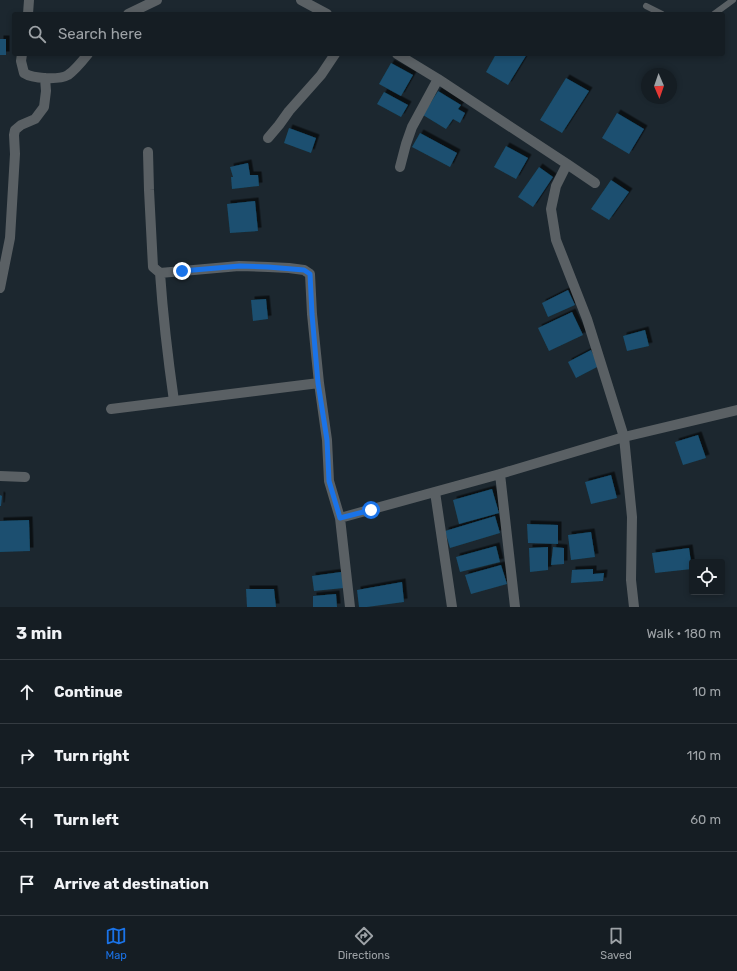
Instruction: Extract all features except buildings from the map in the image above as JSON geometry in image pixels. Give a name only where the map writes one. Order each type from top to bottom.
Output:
[{"type":"street","points":[[28,12],[29,0]]},
{"type":"street","points":[[132,12],[157,0]]},
{"type":"street","points":[[301,0],[323,12]]},
{"type":"street","points":[[22,56],[21,61],[24,73],[27,75],[45,78],[55,78],[68,75],[86,56]]},
{"type":"street","points":[[268,138],[279,126],[289,111],[321,75],[334,56]]},
{"type":"street","points":[[400,56],[438,78],[595,182]]},
{"type":"street","points":[[0,288],[10,238],[15,130],[21,125],[35,119],[44,107],[46,91],[45,78]]},
{"type":"street","points":[[400,168],[412,127],[438,78]]},
{"type":"street","points":[[148,152],[153,266],[160,273],[167,352],[174,401]]},
{"type":"street","points":[[567,164],[556,186],[551,209],[556,240],[587,319],[624,437],[632,517],[631,580],[634,607]]},
{"type":"street","points":[[160,273],[240,266],[296,269],[304,270],[310,274],[318,383],[327,440],[329,481],[340,518],[350,607]]},
{"type":"street","points":[[111,409],[318,383]]},
{"type":"street","points":[[340,518],[500,474],[624,437],[737,410]]},
{"type":"street","points":[[500,474],[515,607]]},
{"type":"street","points":[[0,476],[25,477]]},
{"type":"street","points":[[435,492],[452,607]]},
{"type":"lane","points":[[717,12],[733,0]]},
{"type":"lane","points":[[646,6],[658,12]]},
{"type":"route","points":[[182,271],[240,266],[304,270],[310,274],[318,383],[327,440],[329,481],[340,518],[371,510]]}]
